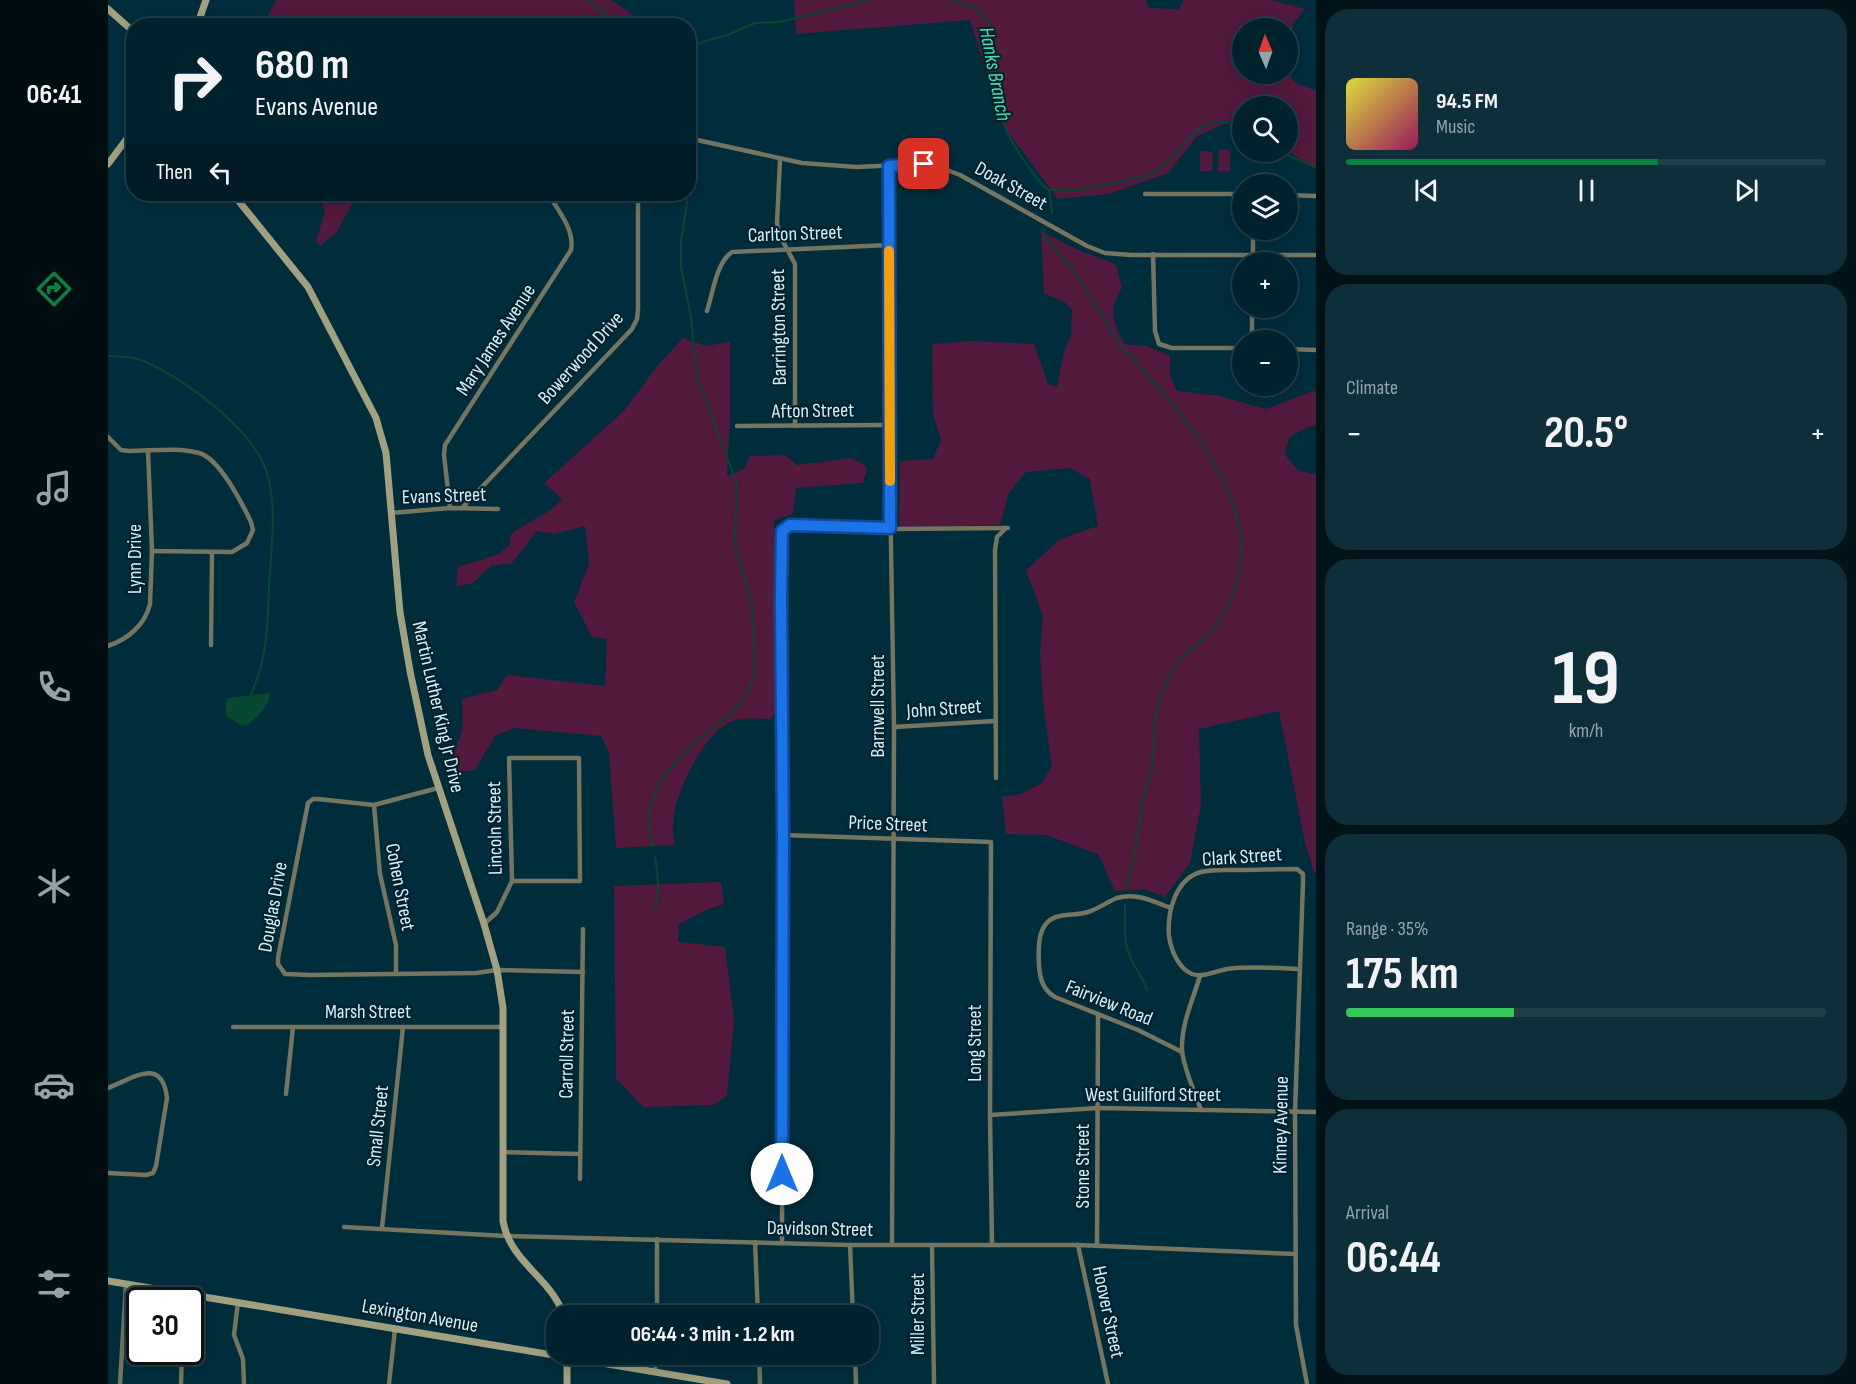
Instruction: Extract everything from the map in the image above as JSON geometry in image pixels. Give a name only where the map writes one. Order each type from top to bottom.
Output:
[{"type":"street","points":[[200,18],[206,0]]},
{"type":"street","points":[[108,9],[126,25]]},
{"type":"street","points":[[108,164],[126,140]]},
{"type":"street","name":"Doak Street","points":[[696,140],[780,160],[836,167],[924,164],[951,170],[1087,246],[1114,254],[1232,254]]},
{"type":"street","name":"Barrington Street","points":[[780,160],[777,223],[780,236],[795,264],[795,426]]},
{"type":"street","name":"Barnwell Street","points":[[889,166],[889,424],[894,727],[892,1245]]},
{"type":"street","points":[[1145,194],[1232,194]]},
{"type":"street","points":[[1298,195],[1316,196]]},
{"type":"street","name":"Martin Luther King Jr Drive","points":[[239,201],[308,287],[376,418],[386,453],[400,612],[428,755],[497,970],[504,1027],[503,1221],[506,1236],[513,1249],[530,1270],[552,1291],[560,1305]]},
{"type":"street","name":"Mary James Avenue","points":[[450,508],[444,455],[446,445],[571,250],[573,243],[569,231],[552,201]]},
{"type":"street","name":"Bowerwood Drive","points":[[462,508],[632,329],[637,319],[638,309],[638,201]]},
{"type":"street","name":"Carlton Street","points":[[707,311],[720,268],[726,256],[732,252],[889,245]]},
{"type":"street","points":[[1153,254],[1155,337],[1162,346],[1232,348]]},
{"type":"street","name":"Doak Street","points":[[1298,255],[1316,255]]},
{"type":"street","points":[[1298,349],[1316,350]]},
{"type":"street","name":"Afton Street","points":[[737,426],[889,424]]},
{"type":"street","points":[[108,437],[122,450],[185,450],[209,457],[247,514],[253,530],[247,543],[232,552],[152,551]]},
{"type":"street","name":"Lynn Drive","points":[[108,646],[126,639],[148,612],[151,597],[152,551],[148,451]]},
{"type":"street","name":"Evans Street","points":[[391,513],[450,508],[498,509]]},
{"type":"street","points":[[782,1243],[782,531],[790,525],[890,528],[894,530],[1008,528],[997,537],[996,542],[996,778]]},
{"type":"street","points":[[211,645],[212,552]]},
{"type":"street","name":"John Street","points":[[894,727],[995,721]]},
{"type":"street","name":"Lincoln Street","points":[[484,924],[497,912],[512,881],[509,758],[579,758],[580,881],[512,881]]},
{"type":"street","name":"Douglas Drive","points":[[438,788],[374,805],[318,799],[308,802],[278,964],[285,974],[476,973],[497,970],[584,972]]},
{"type":"street","name":"Cohen Street","points":[[374,805],[380,874],[396,945],[396,974]]},
{"type":"street","name":"Price Street","points":[[783,835],[991,842]]},
{"type":"street","name":"Long Street","points":[[991,842],[992,1245]]},
{"type":"street","name":"Clark Street","points":[[1171,908],[1184,882],[1200,872],[1297,869]]},
{"type":"street","name":"Kinney Avenue","points":[[1297,869],[1303,874],[1304,882],[1295,1112],[1296,1325],[1307,1384]]},
{"type":"street","name":"Fairview Road","points":[[1171,908],[1134,896],[1125,896],[1085,913],[1056,916],[1050,919],[1044,927],[1039,948],[1040,975],[1043,986],[1055,997],[1138,1030],[1182,1052]]},
{"type":"street","points":[[1171,908],[1169,938],[1176,958],[1183,968],[1192,974],[1200,976],[1239,968],[1300,969]]},
{"type":"street","name":"Carroll Street","points":[[580,1179],[583,929]]},
{"type":"street","points":[[1200,976],[1187,1017],[1182,1052],[1201,1110]]},
{"type":"street","name":"Stone Street","points":[[1097,1246],[1098,1014]]},
{"type":"street","name":"Marsh Street","points":[[233,1027],[504,1027]]},
{"type":"street","points":[[286,1094],[293,1027]]},
{"type":"street","name":"Small Street","points":[[382,1228],[403,1027]]},
{"type":"street","points":[[108,1088],[141,1073],[151,1073],[160,1077],[166,1088],[167,1098],[153,1173],[146,1175],[108,1173]]},
{"type":"street","name":"West Guilford Street","points":[[990,1115],[1098,1107],[1316,1112]]},
{"type":"street","points":[[503,1152],[580,1154]]},
{"type":"street","name":"Davidson Street","points":[[344,1227],[506,1236],[850,1245],[1078,1245],[1296,1254]]},
{"type":"street","points":[[657,1239],[657,1305]]},
{"type":"street","points":[[755,1242],[758,1305]]},
{"type":"street","points":[[850,1245],[853,1305]]},
{"type":"street","name":"Miller Street","points":[[932,1245],[934,1384]]},
{"type":"street","name":"Hoover Street","points":[[1078,1245],[1108,1384]]},
{"type":"street","name":"Lexington Avenue","points":[[108,1281],[139,1287]]},
{"type":"street","points":[[120,1384],[126,1284]]},
{"type":"street","name":"Lexington Avenue","points":[[204,1299],[238,1302],[546,1353]]},
{"type":"street","points":[[238,1302],[234,1335],[243,1359],[244,1384]]},
{"type":"street","points":[[389,1384],[395,1329]]},
{"type":"street","points":[[181,1384],[182,1365]]},
{"type":"street","points":[[567,1365],[567,1384]]},
{"type":"street","name":"Lexington Avenue","points":[[620,1365],[727,1384]]},
{"type":"street","points":[[655,1365],[655,1371]]},
{"type":"street","points":[[759,1365],[760,1384]]},
{"type":"street","points":[[855,1365],[856,1384]]},
{"type":"shaded area","points":[[276,0],[611,0],[638,18],[267,18]]},
{"type":"shaded area","points":[[794,0],[1146,0],[1149,8],[1179,9],[1184,0],[1271,0],[1305,9],[1297,18],[1232,18],[1232,84],[1298,84],[1316,91],[1316,168],[1298,157],[1298,96],[1232,96],[1232,120],[1197,136],[1168,173],[1109,194],[1058,199],[1003,125],[970,20],[796,34]]},
{"type":"shaded area","points":[[1219,150],[1230,150],[1230,171],[1218,171]]},
{"type":"shaded area","points":[[1200,151],[1213,152],[1212,171],[1200,171]]},
{"type":"shaded area","points":[[322,201],[356,201],[336,233],[320,246],[316,241],[325,212]]},
{"type":"shaded area","points":[[1041,231],[1078,250],[1116,264],[1122,288],[1113,310],[1117,329],[1125,344],[1147,346],[1170,356],[1170,375],[1177,391],[1220,396],[1266,409],[1316,390],[1316,425],[1289,437],[1285,455],[1299,471],[1316,474],[1316,873],[1314,873],[1305,843],[1279,711],[1199,729],[1201,805],[1190,863],[1165,897],[1144,889],[1115,891],[1098,854],[1046,835],[1006,834],[1002,797],[1021,794],[1042,783],[1052,765],[1044,712],[1040,655],[1043,616],[1026,570],[1060,539],[1098,526],[1090,479],[1070,468],[1026,472],[1009,493],[1000,525],[899,527],[900,461],[933,459],[941,440],[933,414],[932,344],[973,341],[1034,344],[1048,384],[1057,387],[1064,352],[1071,335],[1072,309],[1063,301],[1044,293]]},
{"type":"shaded area","points":[[683,338],[706,346],[730,342],[727,476],[744,469],[750,456],[785,455],[797,465],[852,458],[867,467],[863,483],[796,488],[793,514],[774,520],[775,712],[770,719],[733,721],[722,727],[702,750],[679,795],[673,822],[674,845],[616,848],[609,753],[601,736],[514,728],[495,736],[475,770],[451,772],[452,759],[463,728],[462,699],[497,690],[507,675],[605,686],[607,639],[592,637],[574,602],[589,564],[585,526],[554,534],[537,531],[512,563],[491,566],[473,583],[456,586],[458,567],[497,555],[509,546],[511,534],[558,504],[562,499],[544,483],[624,411],[658,365]]},
{"type":"shaded area","points":[[270,693],[265,707],[246,726],[226,716],[228,698]]},
{"type":"shaded area","points":[[721,882],[724,904],[708,909],[679,924],[678,942],[725,947],[734,1020],[727,1095],[714,1105],[643,1107],[616,1078],[614,886]]},
{"type":"waterway","name":"Hanks Branch","points":[[588,0],[609,18]]},
{"type":"waterway","name":"Hanks Branch","points":[[696,43],[730,34],[755,23],[780,22],[868,0]]},
{"type":"waterway","name":"Hanks Branch","points":[[951,0],[977,10],[989,25],[994,45],[997,99],[1004,125],[1025,162],[1049,190],[1078,190],[1150,175],[1201,127],[1213,123],[1232,125]]},
{"type":"waterway","name":"Hanks Branch","points":[[1298,160],[1316,167]]},
{"type":"waterway","points":[[1049,190],[1052,213]]},
{"type":"waterway","points":[[653,846],[648,822],[650,806],[663,776],[693,744],[728,716],[740,703],[750,687],[755,663],[752,607],[734,539],[736,481],[697,377],[691,318],[681,267],[681,241],[687,201]]},
{"type":"waterway","points":[[1044,230],[1045,238],[1073,269],[1122,347],[1166,396],[1202,442],[1227,487],[1236,513],[1242,542],[1240,569],[1234,591],[1224,612],[1212,631],[1182,658],[1170,674],[1159,699],[1152,768],[1143,798],[1127,888]]},
{"type":"waterway","points":[[108,356],[140,359],[180,381],[218,409],[235,425],[250,442],[261,460],[271,490],[273,532],[266,641],[251,694]]},
{"type":"waterway","points":[[655,857],[658,884],[655,911]]},
{"type":"waterway","points":[[1125,905],[1127,946],[1147,990]]},
{"type":"slow traffic","points":[[889,251],[890,481]]},
{"type":"route","points":[[782,1174],[782,531],[790,525],[890,528],[889,166],[924,164]]}]
